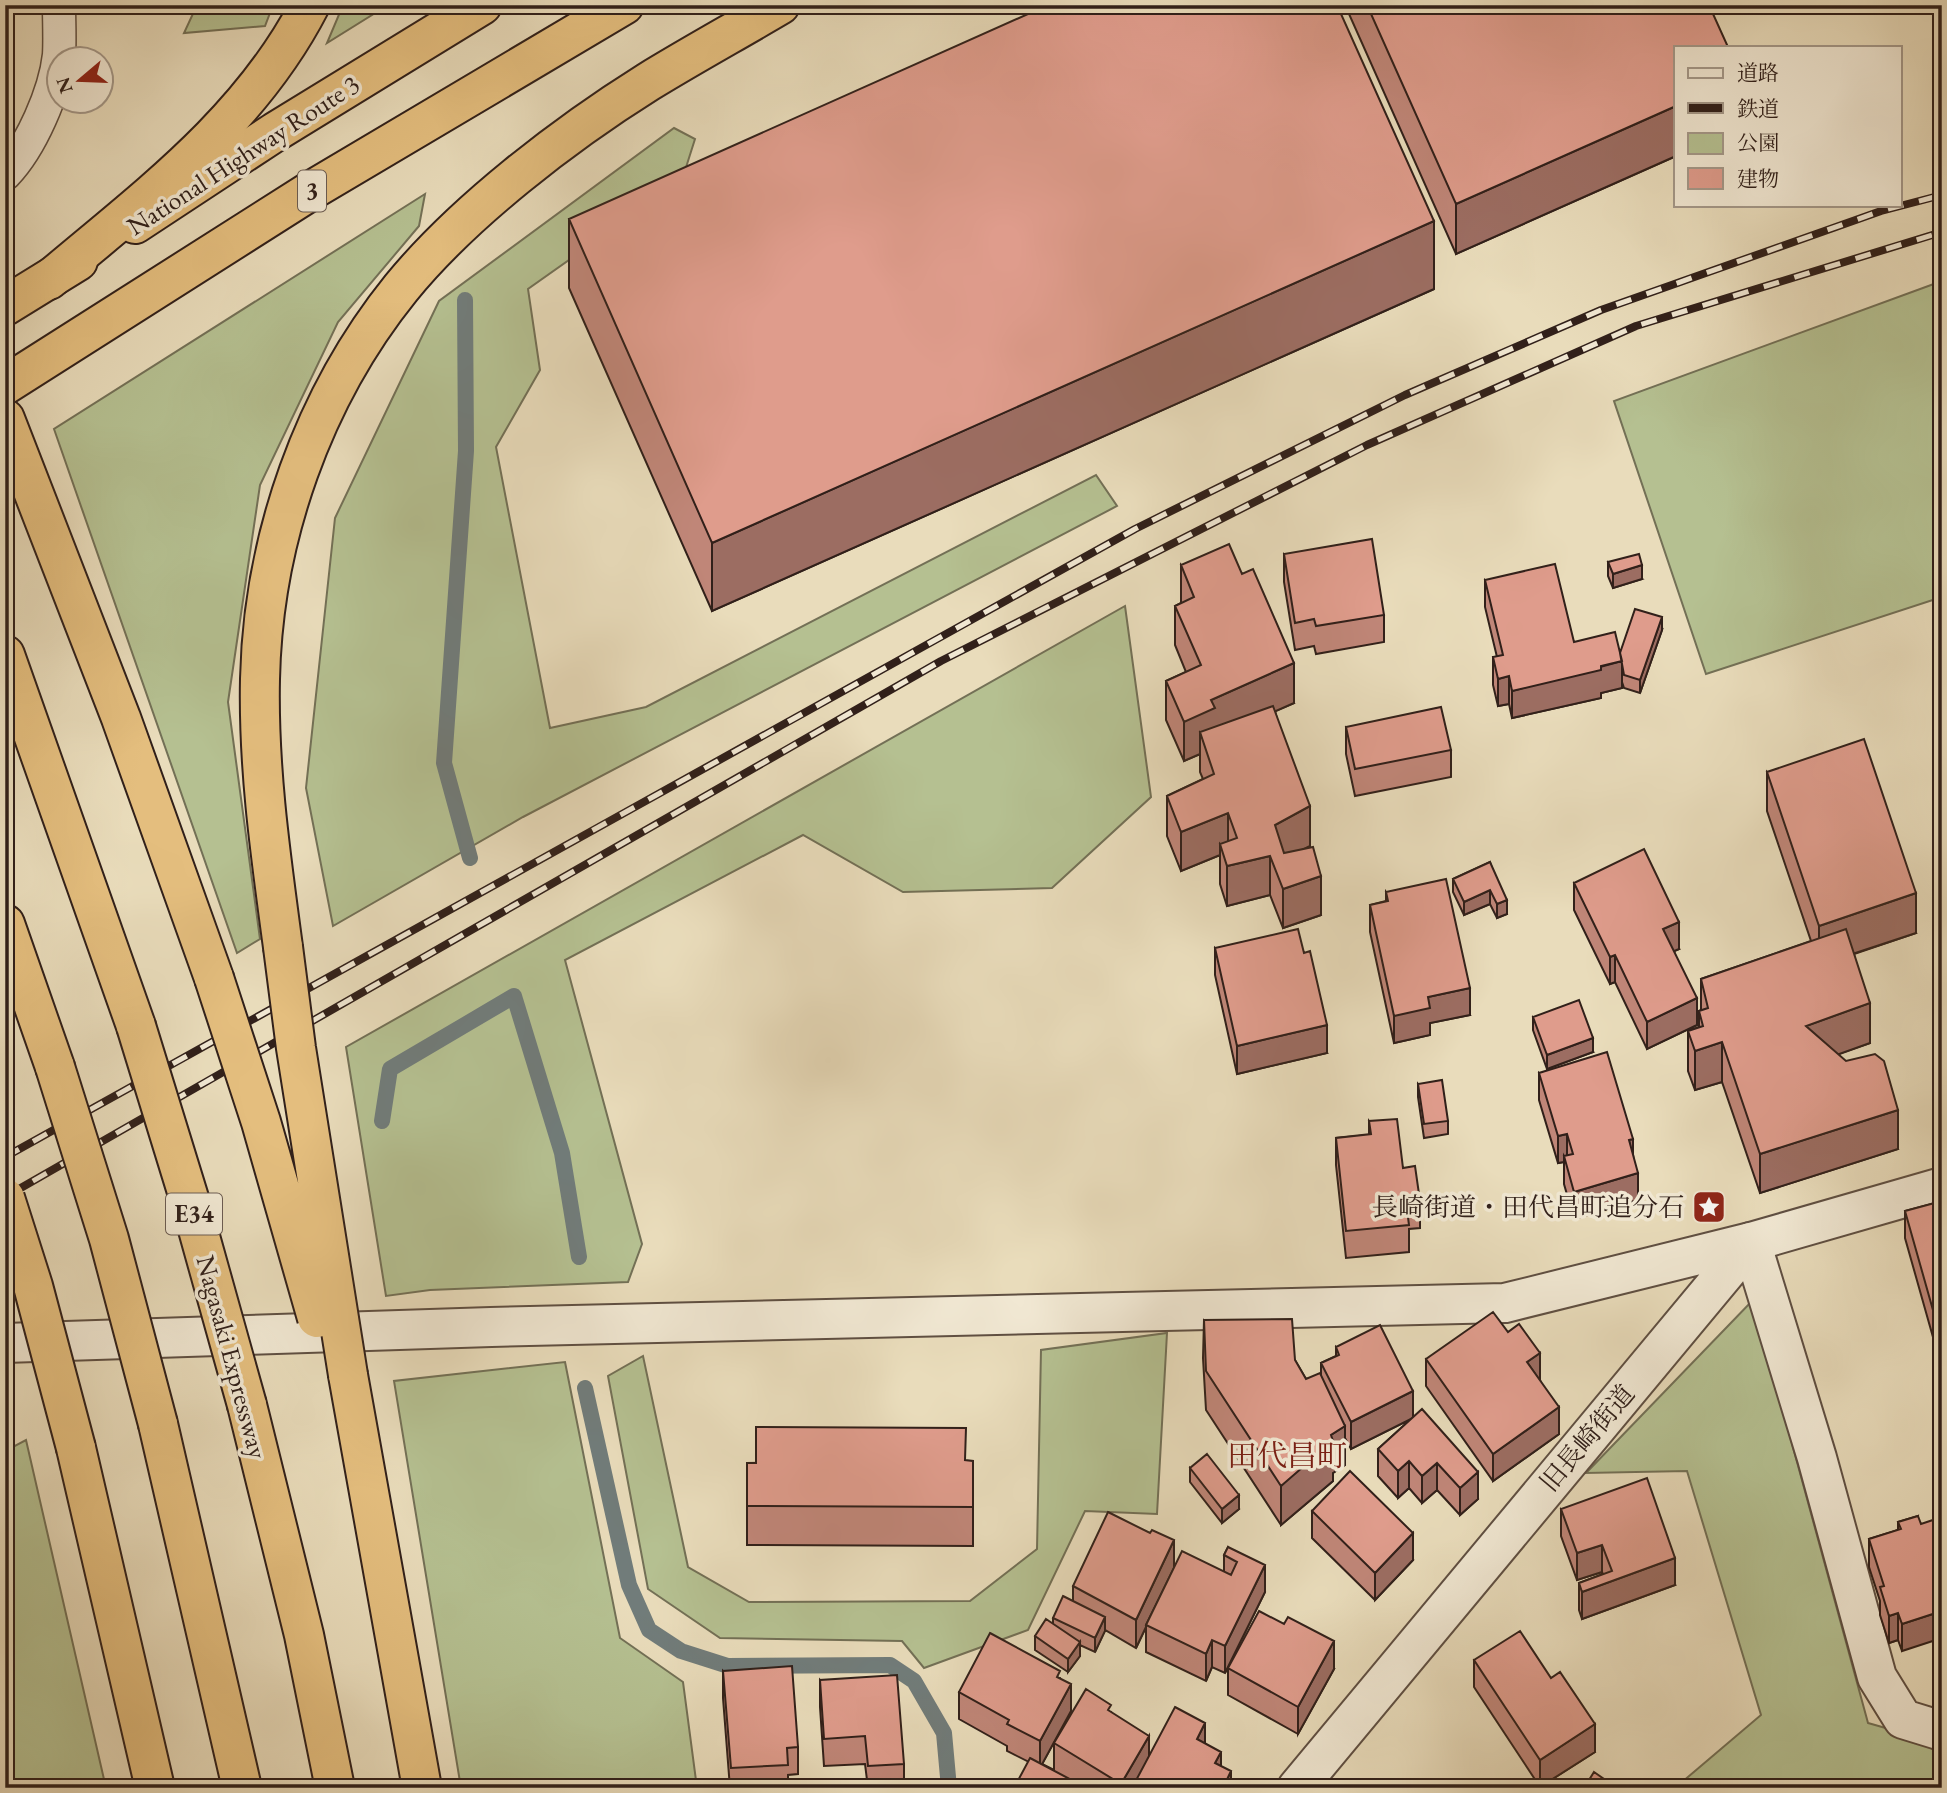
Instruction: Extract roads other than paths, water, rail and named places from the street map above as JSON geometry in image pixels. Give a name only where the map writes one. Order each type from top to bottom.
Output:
[{"type":"highway","points":[[49,280],[200,151],[256,93],[293,38],[310,5]]},
{"type":"highway","name":"National Highway Route 3","points":[[5,306],[275,132],[482,5]]},
{"type":"highway","name":"3","points":[[5,385],[312,190],[624,5]]},
{"type":"highway","points":[[422,1788],[402,1675],[341,1377],[263,794],[260,677],[266,606],[279,539],[299,471],[324,410],[361,344],[402,288],[470,218],[574,133],[647,83],[780,5]]},
{"type":"highway","points":[[5,419],[121,718],[214,978],[341,1377]]},
{"type":"highway","name":"Nagasaki Expressway","points":[[5,655],[136,1026],[192,1208],[247,1405],[304,1635],[335,1788]]},
{"type":"highway","points":[[5,924],[55,1067],[109,1239],[158,1424],[242,1788]]},
{"type":"highway","points":[[5,1198],[33,1286],[76,1448],[155,1788]]},
{"type":"street","points":[[5,1343],[491,1327],[1505,1303],[1751,1242],[1942,1187]]},
{"type":"street","points":[[1751,1242],[1817,1458],[1877,1676],[1903,1718],[1942,1731]]},
{"type":"street","name":"旧長崎街道","points":[[1297,1788],[1751,1242]]},
{"type":"lane","points":[[5,174],[18,161],[43,112],[59,56],[59,5]]},
{"type":"waterway","points":[[465,300],[466,451],[444,763],[470,858]]},
{"type":"waterway","points":[[382,1121],[390,1069],[514,996],[562,1153],[579,1257]]},
{"type":"waterway","points":[[585,1388],[629,1585],[649,1630],[681,1651],[728,1666],[890,1665],[914,1681],[944,1733],[949,1788]]},
{"type":"railway","points":[[1902,205],[1942,195]]},
{"type":"railway","points":[[5,1157],[1135,529],[1405,395],[1601,310],[1900,206]]},
{"type":"railway","points":[[5,1197],[941,661],[1367,445],[1636,326],[1942,232]]},
{"type":"place","name":"長崎街道・田代昌町追分石","points":[[1709,1207]]},
{"type":"district","name":"田代昌町","points":[[1287,1456]]}]
